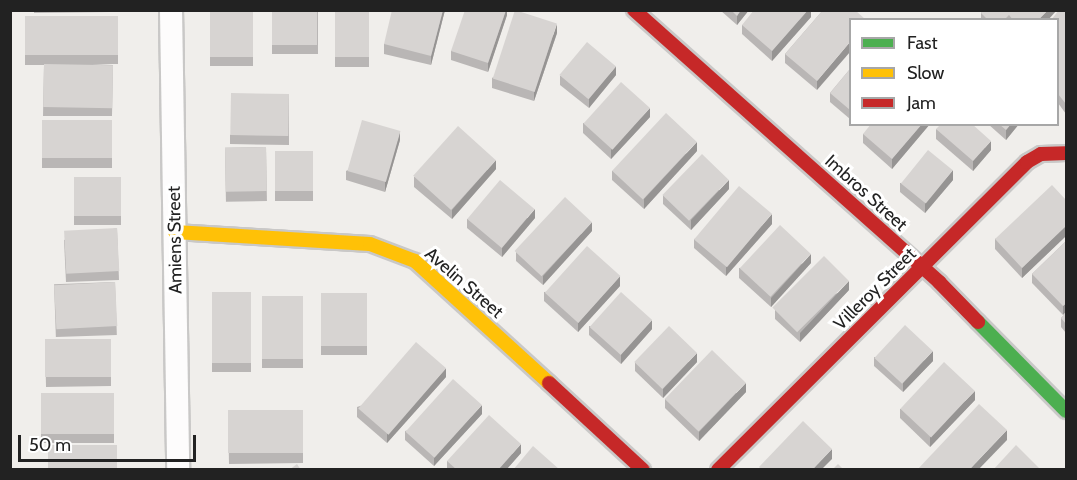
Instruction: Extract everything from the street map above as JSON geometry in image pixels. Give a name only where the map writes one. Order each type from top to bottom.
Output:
[{"type":"street","name":"Amiens Street","points":[[171,10],[178,470]]},
{"type":"street","name":"Imbros Street","points":[[634,10],[923,267],[1066,411]]},
{"type":"street","name":"Villeroy Street","points":[[718,470],[1026,162],[1041,154],[1066,153]]},
{"type":"street","name":"Avelin Street","points":[[175,232],[370,244],[415,261],[643,470]]},
{"type":"building","points":[[210,10],[253,10],[253,57],[210,57]]},
{"type":"building","points":[[272,10],[317,10],[317,45],[272,45]]},
{"type":"building","points":[[335,10],[369,10],[369,57],[335,57]]},
{"type":"building","points":[[392,10],[443,10],[431,56],[384,44]]},
{"type":"building","points":[[465,10],[506,10],[488,63],[451,51]]},
{"type":"building","points":[[515,10],[557,24],[535,92],[493,78]]},
{"type":"building","points":[[731,10],[741,10],[737,16]]},
{"type":"building","points":[[754,10],[808,10],[772,51],[742,25]]},
{"type":"building","points":[[823,10],[855,10],[864,18],[849,18],[849,43],[817,81],[785,54]]},
{"type":"building","points":[[983,10],[1048,10],[1040,18],[1011,18],[1009,15],[1006,18],[986,18],[981,13]]},
{"type":"building","points":[[1059,10],[1066,10],[1066,104],[1059,95],[1059,18],[1053,18]]},
{"type":"building","points":[[25,16],[118,16],[118,55],[25,55]]},
{"type":"building","points":[[587,42],[616,66],[588,99],[559,75]]},
{"type":"building","points":[[44,64],[113,65],[112,108],[43,107]]},
{"type":"building","points":[[849,70],[849,109],[830,93]]},
{"type":"building","points":[[621,82],[650,108],[613,150],[584,124]]},
{"type":"building","points":[[231,93],[289,94],[288,136],[230,135]]},
{"type":"building","points":[[666,113],[697,142],[643,199],[612,171]]},
{"type":"building","points":[[42,120],[112,120],[112,158],[42,158]]},
{"type":"building","points":[[362,120],[400,131],[386,182],[347,171]]},
{"type":"building","points":[[458,126],[496,160],[451,210],[413,176]]},
{"type":"building","points":[[869,126],[920,126],[892,159],[863,134]]},
{"type":"building","points":[[939,126],[974,126],[991,141],[973,161],[936,129]]},
{"type":"building","points":[[266,147],[267,191],[226,192],[225,148]]},
{"type":"building","points":[[928,150],[953,170],[926,204],[901,183]]},
{"type":"building","points":[[275,151],[313,151],[313,191],[275,191]]},
{"type":"building","points":[[702,154],[729,180],[689,221],[662,195]]},
{"type":"building","points":[[74,177],[121,177],[121,216],[74,216]]},
{"type":"building","points":[[500,180],[534,209],[502,248],[467,219]]},
{"type":"building","points":[[1052,185],[1066,200],[1066,226],[1022,268],[995,239]]},
{"type":"building","points":[[739,186],[772,214],[727,267],[694,240]]},
{"type":"building","points":[[565,197],[592,222],[542,276],[515,251]]},
{"type":"building","points":[[780,225],[811,254],[770,297],[740,268]]},
{"type":"building","points":[[117,228],[119,271],[66,274],[64,231]]},
{"type":"building","points":[[1066,241],[1066,303],[1063,306],[1032,274]]},
{"type":"building","points":[[587,246],[620,276],[578,323],[545,293]]},
{"type":"building","points":[[824,256],[849,281],[797,332],[772,308]]},
{"type":"building","points":[[115,282],[117,326],[56,329],[54,285]]},
{"type":"building","points":[[212,292],[251,292],[251,363],[212,363]]},
{"type":"building","points":[[621,292],[652,320],[621,355],[590,327]]},
{"type":"building","points":[[321,293],[367,293],[367,346],[321,346]]},
{"type":"building","points":[[262,296],[303,296],[303,359],[262,359]]},
{"type":"building","points":[[1066,313],[1066,324],[1061,318]]},
{"type":"building","points":[[905,325],[933,351],[902,384],[874,358]]},
{"type":"building","points":[[669,326],[697,353],[662,389],[634,362]]},
{"type":"building","points":[[45,339],[111,339],[111,377],[45,377]]},
{"type":"building","points":[[416,342],[446,368],[388,435],[358,408]]},
{"type":"building","points":[[712,350],[746,383],[699,432],[665,399]]},
{"type":"building","points":[[944,362],[975,391],[931,437],[900,409]]},
{"type":"building","points":[[453,379],[482,405],[434,458],[405,432]]},
{"type":"building","points":[[41,393],[114,393],[114,434],[41,434]]},
{"type":"building","points":[[979,404],[1007,430],[969,470],[917,470]]},
{"type":"building","points":[[228,410],[303,410],[303,453],[228,453]]},
{"type":"building","points":[[489,415],[521,444],[498,470],[457,470],[447,461]]},
{"type":"building","points":[[803,421],[832,449],[812,470],[762,470],[759,467]]},
{"type":"building","points":[[48,445],[117,445],[117,470],[48,470]]},
{"type":"building","points":[[1016,445],[1041,470],[993,470]]},
{"type":"building","points":[[533,446],[560,470],[513,470]]},
{"type":"building","points":[[297,464],[301,470],[289,470]]},
{"type":"building","points":[[838,464],[844,470],[832,470]]},
{"type":"traffic: fast","points":[[978,322],[1066,411]]},
{"type":"traffic: slow","points":[[175,232],[370,244],[415,261],[549,383]]},
{"type":"traffic: jam","points":[[634,10],[939,282],[978,322]]},
{"type":"traffic: jam","points":[[718,470],[1027,162],[1041,154],[1066,153]]},
{"type":"traffic: jam","points":[[549,383],[643,470]]}]
